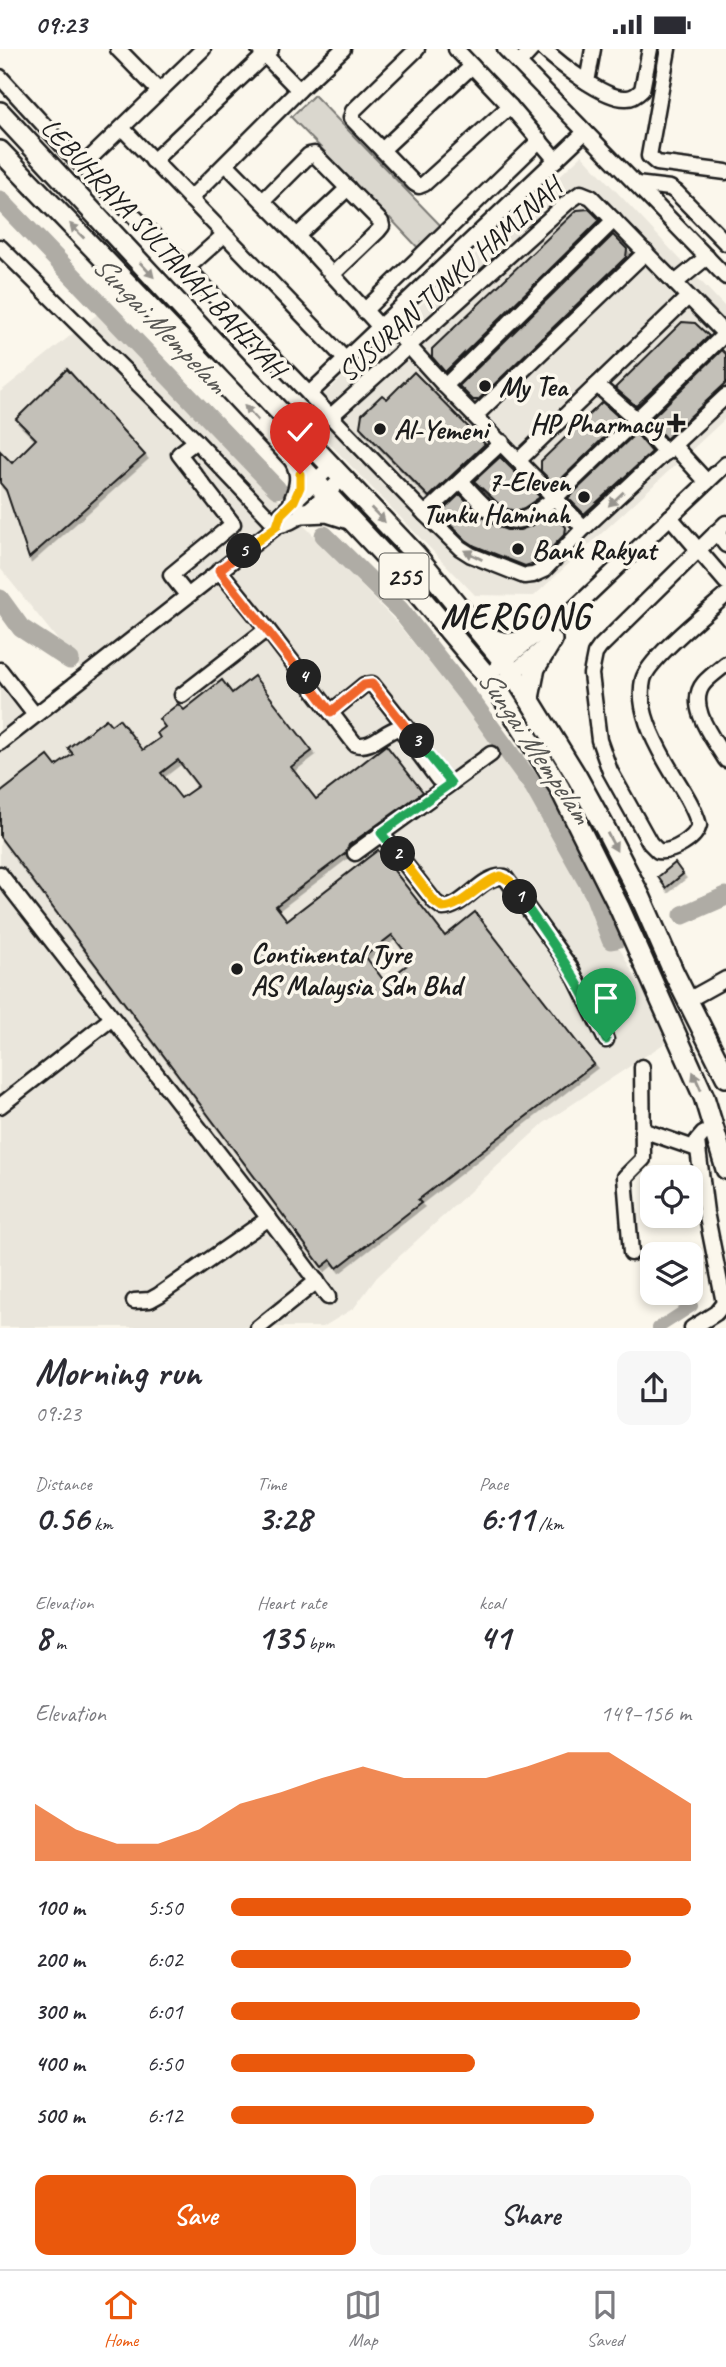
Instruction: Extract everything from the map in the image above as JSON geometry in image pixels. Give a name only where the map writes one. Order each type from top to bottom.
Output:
[{"type":"main road","name":"LEBUHRAYA SULTANAH BAHIYAH","points":[[0,112],[416,555],[485,636],[529,698],[577,777],[641,898],[659,942],[726,1077]]},
{"type":"main road","name":"LEBUHRAYA SULTANAH BAHIYAH","points":[[0,151],[353,521],[492,682],[559,787],[619,907],[699,1086],[715,1128],[726,1169]]},
{"type":"main road","points":[[293,457],[301,480],[299,507],[327,512],[353,521]]},
{"type":"main road","points":[[485,636],[509,645],[522,643],[551,631]]},
{"type":"main road","points":[[529,698],[535,668],[551,631]]},
{"type":"street","points":[[118,49],[159,91]]},
{"type":"street","points":[[190,199],[343,49]]},
{"type":"street","points":[[418,49],[353,111],[351,118],[414,183],[419,186],[424,184],[510,106]]},
{"type":"street","points":[[456,49],[556,160]]},
{"type":"street","points":[[505,49],[726,277]]},
{"type":"street","points":[[519,63],[532,49]]},
{"type":"street","points":[[544,49],[587,82],[617,97],[626,98],[635,96],[642,90],[650,49]]},
{"type":"street","points":[[587,82],[593,49]]},
{"type":"street","points":[[668,49],[649,156],[657,163],[726,172]]},
{"type":"street","points":[[82,166],[197,51]]},
{"type":"street","points":[[153,161],[265,51],[299,90]]},
{"type":"street","points":[[382,149],[472,66]]},
{"type":"street","points":[[0,77],[82,166],[187,268],[330,417]]},
{"type":"street","points":[[121,128],[345,359]]},
{"type":"street","points":[[309,394],[586,132]]},
{"type":"street","points":[[364,311],[540,140]]},
{"type":"street","points":[[262,201],[309,155],[318,156],[381,222],[382,226],[332,275]]},
{"type":"street","points":[[226,164],[297,236],[364,311],[408,347],[584,528],[726,396]]},
{"type":"street","points":[[636,184],[670,188],[677,192],[726,243]]},
{"type":"street","points":[[297,236],[348,188]]},
{"type":"street","name":"SUSURAN TUNKU HAMINAH","points":[[584,528],[544,570],[533,575],[524,576],[471,555],[425,514],[330,417],[581,193],[591,197],[726,335]]},
{"type":"street","points":[[445,386],[614,220]]},
{"type":"street","points":[[187,268],[224,235]]},
{"type":"street","points":[[0,247],[196,441],[277,526]]},
{"type":"street","points":[[475,416],[646,252]]},
{"type":"street","points":[[675,283],[706,257]]},
{"type":"street","points":[[519,460],[688,297]]},
{"type":"street","points":[[461,481],[497,517],[507,521],[526,518],[555,498],[726,335]]},
{"type":"street","points":[[597,385],[707,482]]},
{"type":"street","points":[[187,595],[171,575],[233,524],[179,454],[196,441]]},
{"type":"street","points":[[425,514],[502,442]]},
{"type":"street","points":[[492,682],[551,631],[726,464]]},
{"type":"street","points":[[0,743],[277,526],[281,514],[299,507],[337,472]]},
{"type":"street","points":[[221,506],[242,489]]},
{"type":"street","points":[[670,517],[726,582]]},
{"type":"street","points":[[726,545],[721,527],[600,647],[592,663],[597,729],[606,761],[650,843],[658,851],[663,852],[692,837],[699,825],[650,731],[644,703],[645,673],[726,595]]},
{"type":"street","points":[[226,531],[243,552]]},
{"type":"street","points":[[219,570],[355,744],[361,746],[372,743],[390,730],[398,728],[445,781]]},
{"type":"street","points":[[182,695],[267,629]]},
{"type":"street","points":[[726,664],[704,683],[698,699],[702,716],[726,760]]},
{"type":"street","points":[[0,670],[35,715]]},
{"type":"street","points":[[331,712],[364,685],[372,684],[445,781]]},
{"type":"street","points":[[355,853],[445,781],[491,754]]},
{"type":"street","points":[[381,833],[435,902],[443,908],[453,905],[496,877],[505,877],[570,967],[606,1040]]},
{"type":"street","points":[[0,874],[328,1297]]},
{"type":"street","points":[[688,1000],[726,979]]},
{"type":"street","points":[[0,1106],[111,1019]]},
{"type":"street","points":[[631,1253],[625,1177],[643,1159],[642,1067]]},
{"type":"street","points":[[692,1328],[716,1313],[724,1303],[697,1149],[697,1141],[703,1134],[715,1128]]},
{"type":"street","points":[[642,1130],[697,1149]]},
{"type":"street","points":[[134,1301],[150,1300],[159,1295],[269,1218]]},
{"type":"street","points":[[258,1328],[317,1281]]},
{"type":"shaded area","points":[[314,95],[445,230],[422,252],[390,218],[385,221],[322,156],[325,152],[291,117]]},
{"type":"shaded area","points":[[582,155],[726,308],[726,418],[534,596],[475,595],[302,415]]},
{"type":"shaded area","points":[[100,312],[398,624],[493,742],[537,808],[600,925],[621,951],[668,1041],[544,1123],[377,1277],[354,1308],[323,1327],[0,1327],[0,678],[27,711],[81,669],[0,568],[0,392]]},
{"type":"building","points":[[589,209],[600,220],[445,372],[432,357],[432,349],[577,210]]},
{"type":"building","points":[[613,235],[627,249],[626,257],[478,400],[473,400],[459,386]]},
{"type":"building","points":[[682,322],[695,323],[709,336],[636,406],[615,388]]},
{"type":"building","points":[[722,350],[726,354],[726,383],[666,439],[650,420]]},
{"type":"building","points":[[67,369],[145,455],[29,558],[6,490],[0,483],[0,451],[12,463],[36,439],[16,419]]},
{"type":"building","points":[[414,372],[485,444],[429,497],[360,427],[362,414],[382,395],[387,399]]},
{"type":"building","points":[[602,402],[622,420],[555,485],[541,471],[541,461]]},
{"type":"building","points":[[636,433],[652,452],[584,514],[568,498]]},
{"type":"building","points":[[500,457],[540,497],[516,511],[503,508],[474,481]]},
{"type":"building","points":[[460,494],[496,526],[507,530],[520,530],[533,525],[551,512],[566,527],[565,534],[538,562],[525,566],[475,546],[439,514]]},
{"type":"building","name":"Continental Tyre AS Malaysia Sdn Bhd","points":[[254,676],[312,751],[291,767],[316,799],[386,745],[423,792],[349,845],[346,853],[276,906],[287,920],[378,850],[445,936],[475,912],[594,1064],[418,1200],[421,1203],[337,1268],[331,1260],[322,1267],[0,837],[0,793],[48,756],[56,766],[73,754],[68,748],[106,719],[111,725],[119,719],[143,750],[160,738],[157,733],[165,727],[159,719],[178,704],[184,710],[222,680],[232,693]],"holes":[[[178,760],[198,786],[181,798],[161,773]],[[392,935],[412,961],[385,982],[365,956]]]},
{"type":"building","points":[[675,863],[683,874],[666,888],[658,877]]},
{"type":"waterway","name":"Sungai Mempelam","points":[[0,200],[277,489]]},
{"type":"waterway","name":"Sungai Mempelam","points":[[324,535],[400,610],[534,787],[593,892],[611,940],[617,939]]},
{"type":"waterway","points":[[0,599],[21,628],[70,660]]},
{"type":"waterway","name":"Sungai Mempelam","points":[[683,915],[726,896]]},
{"type":"waterway","points":[[658,1328],[692,1306]]},
{"type":"place","name":"My Tea","points":[[485,386]]},
{"type":"place","name":"HP Pharmacy","points":[[676,423]]},
{"type":"place","name":"Al-Yemeni","points":[[380,429]]},
{"type":"place","name":"7-Eleven Tunku Haminah","points":[[584,497]]},
{"type":"place","name":"Bank Rakyat","points":[[518,549]]},
{"type":"place","name":"Continental Tyre AS Malaysia Sdn Bhd","points":[[237,969]]},
{"type":"district","name":"MERGONG","points":[[516,616]]},
{"type":"route","points":[[300,474],[300,487],[294,501],[281,514],[277,526],[219,570],[331,712],[364,685],[372,684],[451,783],[381,833],[435,902],[443,908],[448,908],[496,877],[505,877],[510,881],[570,967],[606,1040]]}]
